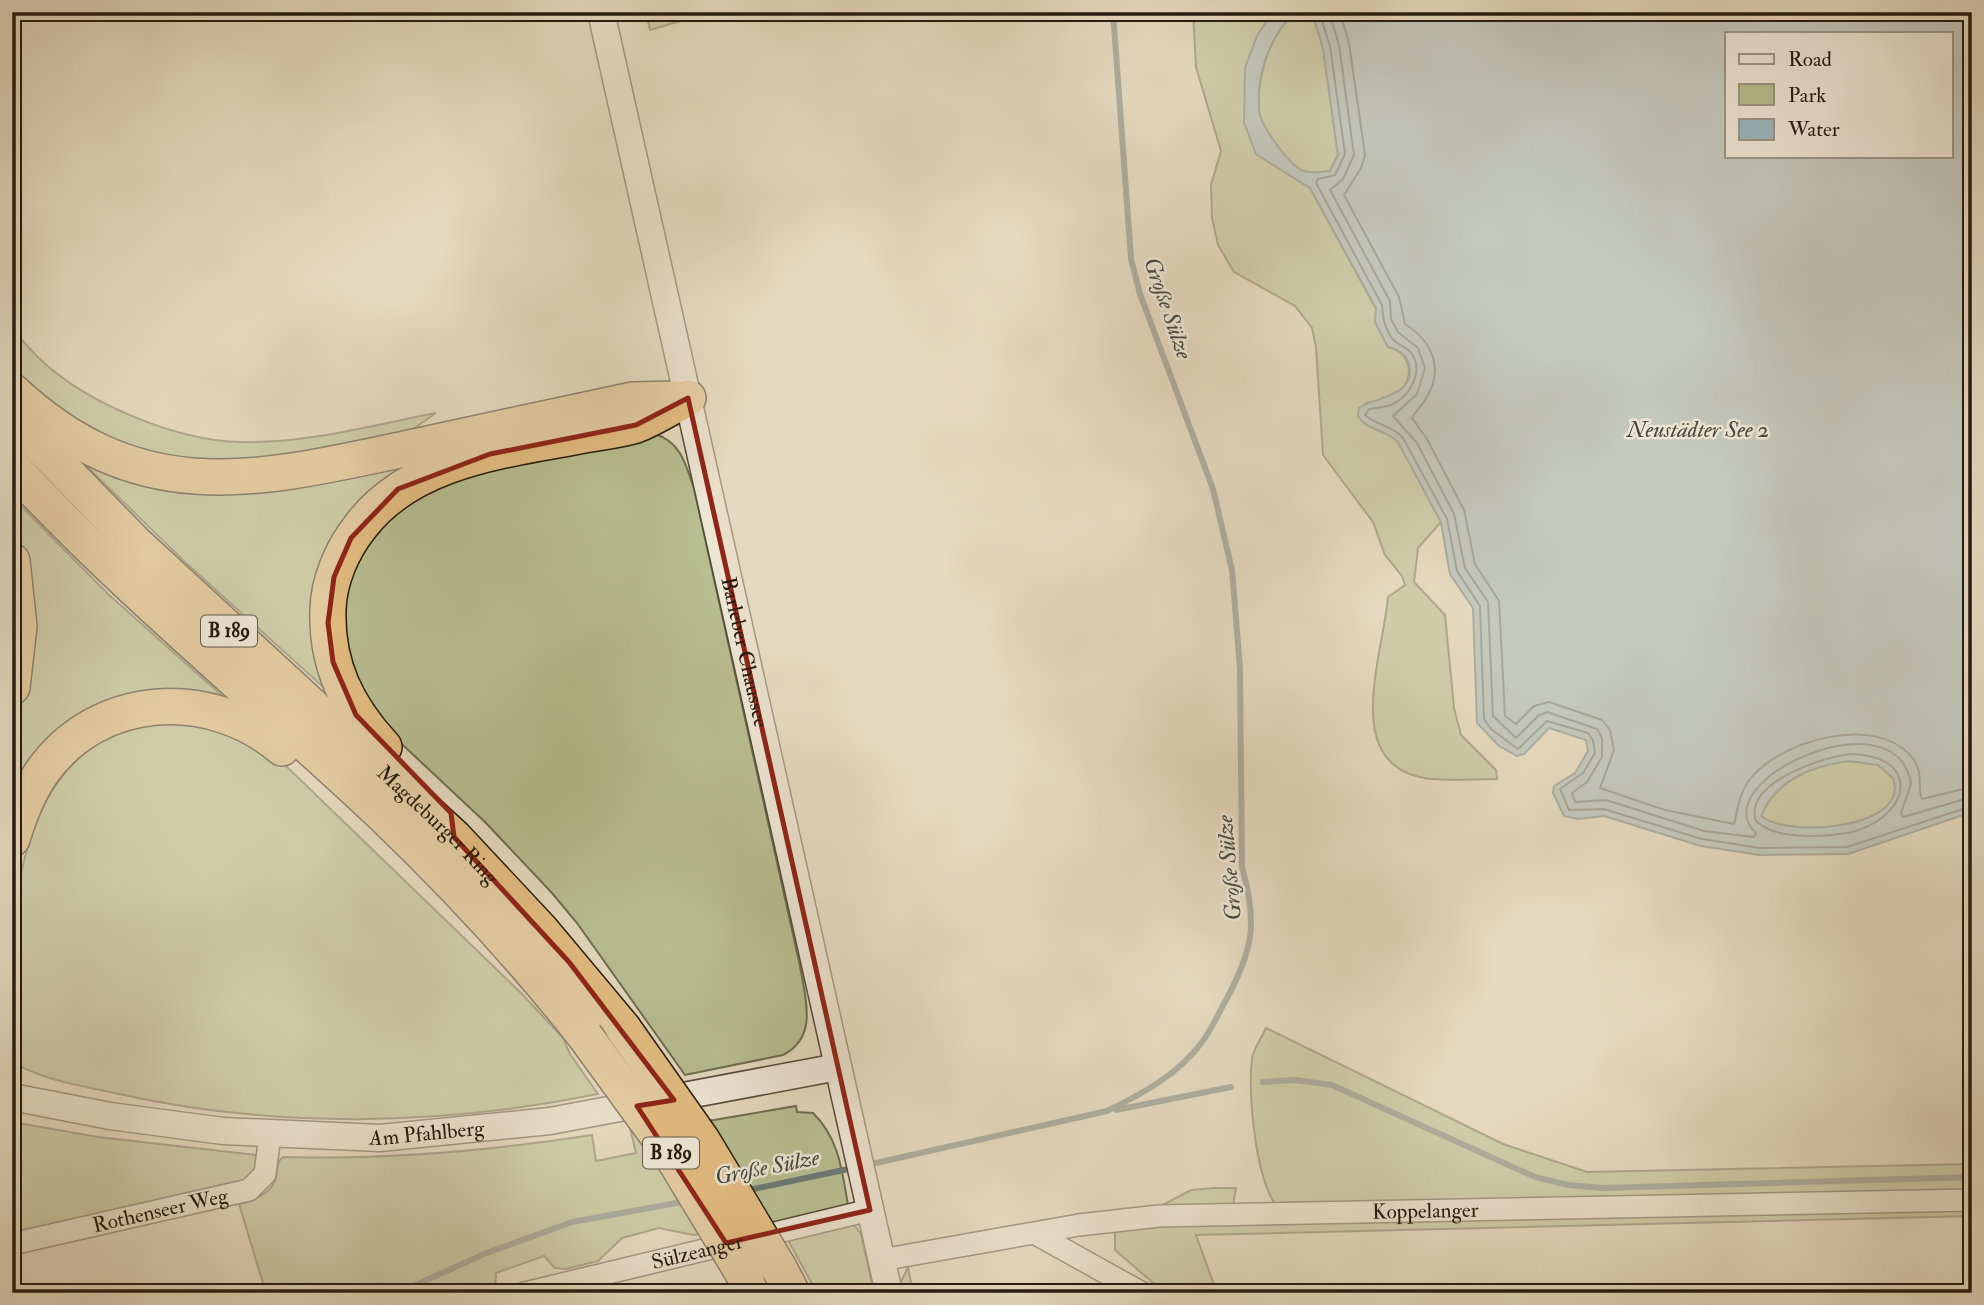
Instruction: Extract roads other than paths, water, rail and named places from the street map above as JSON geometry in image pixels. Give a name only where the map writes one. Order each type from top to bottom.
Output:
[{"type":"highway","points":[[12,391],[47,421],[110,456],[178,475],[234,479],[307,470],[632,400],[688,398]]},
{"type":"highway","points":[[454,838],[451,813],[367,729],[348,702],[332,662],[328,631],[330,590],[351,538],[384,500],[424,475],[512,449],[636,425],[688,398]]},
{"type":"highway","name":"Magdeburger Ring","points":[[12,417],[135,543],[454,838],[541,930],[623,1028],[702,1140],[786,1280]]},
{"type":"highway","name":"Magdeburger Ring","points":[[12,467],[184,635],[381,813],[492,926],[586,1036],[671,1154],[750,1285]]},
{"type":"highway","points":[[12,561],[19,626],[12,687]]},
{"type":"highway","points":[[12,839],[32,788],[54,757],[69,743],[110,717],[161,706],[196,707],[249,724],[266,734],[348,803],[381,813]]},
{"type":"street","name":"Barleber Chaussee","points":[[601,12],[889,1293]]},
{"type":"street","name":"Am Pfahlberg","points":[[12,1097],[110,1116],[270,1135],[380,1138],[481,1130],[669,1101],[838,1067]]},
{"type":"street","name":"Rothenseer Weg","points":[[12,1244],[249,1190],[265,1174],[270,1135]]},
{"type":"street","name":"Koppelanger","points":[[881,1260],[1102,1222],[1159,1216],[1972,1200]]},
{"type":"street","name":"Sülzeanger","points":[[525,1293],[870,1210]]},
{"type":"street","points":[[1035,1234],[1142,1293]]},
{"type":"water","name":"Neustädter See 2","points":[[1273,12],[1296,12],[1278,32],[1266,57],[1260,84],[1259,111],[1270,135],[1297,167],[1310,172],[1330,171],[1338,155],[1323,48],[1312,12],[1972,12],[1972,812],[1848,854],[1760,855],[1701,846],[1604,816],[1578,819],[1564,816],[1553,793],[1554,786],[1575,773],[1588,751],[1586,740],[1549,728],[1524,754],[1517,756],[1499,746],[1477,723],[1473,608],[1450,574],[1441,522],[1398,442],[1367,425],[1358,416],[1359,408],[1393,394],[1407,383],[1410,375],[1409,364],[1401,352],[1388,347],[1375,322],[1376,308],[1310,188],[1256,154],[1244,122],[1245,68],[1257,36]],"holes":[[[1850,761],[1878,765],[1893,778],[1894,795],[1885,808],[1867,818],[1845,824],[1797,827],[1776,823],[1761,816],[1767,803],[1797,776],[1822,766]]]},
{"type":"waterway","name":"Große Sülze","points":[[867,1165],[1107,1111],[1133,1098],[1171,1073],[1202,1042],[1235,982],[1247,951],[1251,921],[1242,867],[1240,668],[1232,570],[1213,489],[1140,294],[1131,259],[1113,12]]},
{"type":"waterway","points":[[1263,1082],[1295,1080],[1332,1085],[1535,1177],[1568,1185],[1603,1188],[1972,1177]]},
{"type":"waterway","points":[[1116,1110],[1231,1087]]},
{"type":"waterway","name":"Große Sülze","points":[[744,1191],[853,1168]]},
{"type":"waterway","name":"Große Sülze","points":[[398,1293],[484,1254],[572,1222],[688,1201]]}]
